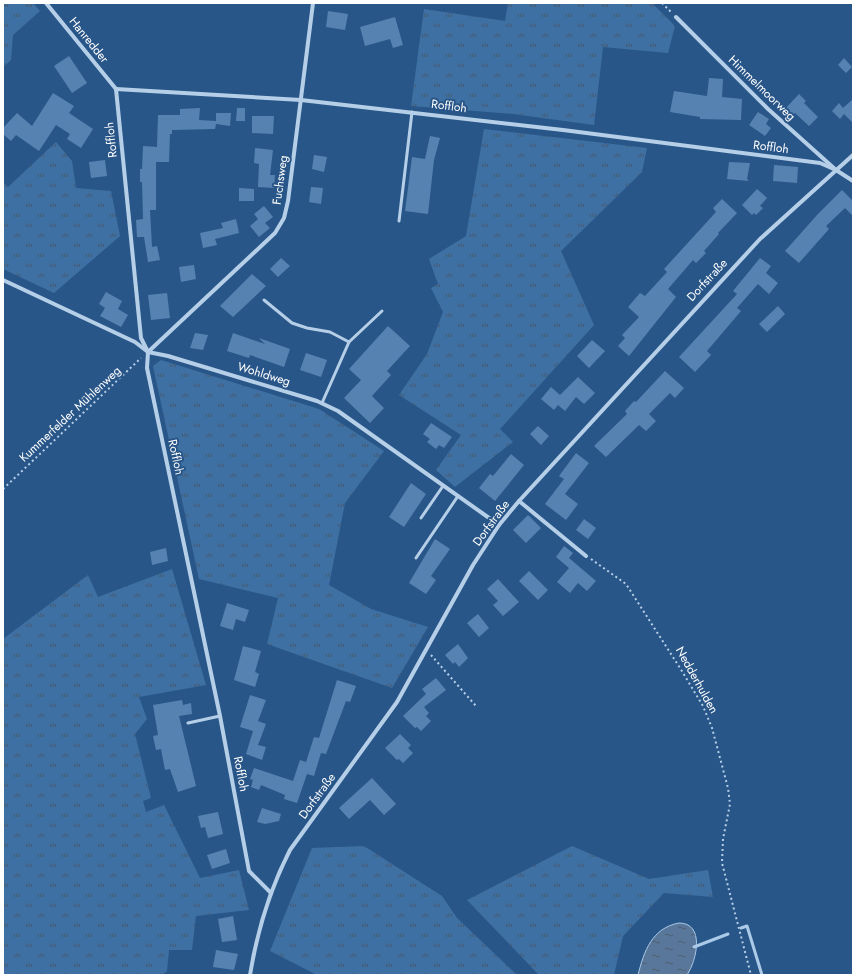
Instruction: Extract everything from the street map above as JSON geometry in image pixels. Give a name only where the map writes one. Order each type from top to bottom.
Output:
[{"type":"street","name":"Hanredder","points":[[46,3],[116,89]]},
{"type":"street","name":"Fuchsweg","points":[[148,352],[275,233],[284,218],[288,202],[313,3]]},
{"type":"street","name":"Himmelmoorweg","points":[[676,18],[768,109],[836,170],[853,181]]},
{"type":"street","name":"Roffloh","points":[[271,893],[249,871],[220,716],[147,368],[148,352],[141,338],[116,89],[301,100],[412,112],[820,163],[836,170]]},
{"type":"street","name":"Dorfstraße","points":[[250,975],[255,944],[271,893],[290,850],[397,702],[474,565],[499,525],[519,501],[760,239],[853,155]]},
{"type":"street","name":"Wohldweg","points":[[3,280],[134,342],[148,352],[168,356],[322,403],[338,411],[499,525]]},
{"type":"street","points":[[519,501],[586,556]]},
{"type":"lane","points":[[398,221],[412,112]]},
{"type":"lane","points":[[264,300],[292,323],[307,328],[330,332],[349,342]]},
{"type":"lane","points":[[322,403],[349,342],[382,311]]},
{"type":"lane","points":[[421,518],[443,486]]},
{"type":"lane","points":[[416,558],[458,496]]},
{"type":"lane","points":[[188,723],[220,716]]},
{"type":"path","points":[[662,3],[676,18]]},
{"type":"path","name":"Kummerfelder Mühlenweg","points":[[3,489],[148,352]]},
{"type":"path","name":"Nedderhulden","points":[[586,556],[626,584],[703,706],[712,728],[728,788],[730,804],[723,839],[722,863],[751,975]]},
{"type":"path","points":[[426,650],[476,706]]},
{"type":"green space","points":[[3,3],[33,3],[40,11],[13,35],[11,60],[3,67]]},
{"type":"green space","points":[[508,3],[652,3],[675,26],[668,53],[603,47],[594,125],[513,114],[411,106],[424,9],[505,21]]},
{"type":"green space","points":[[484,129],[647,148],[642,172],[561,251],[594,325],[500,429],[513,442],[455,487],[436,470],[461,435],[399,395],[427,354],[443,312],[431,288],[438,284],[429,259],[466,236]]},
{"type":"green space","points":[[56,142],[72,161],[76,188],[111,191],[120,236],[54,293],[3,269],[3,182],[8,187]]},
{"type":"green space","points":[[161,360],[319,409],[384,451],[345,503],[329,585],[371,609],[428,627],[392,688],[267,644],[278,598],[199,579],[153,366]]},
{"type":"green space","points":[[172,569],[206,685],[139,697],[147,719],[135,734],[151,798],[143,801],[146,812],[164,805],[200,878],[239,870],[249,910],[196,916],[192,950],[169,950],[167,971],[162,975],[3,975],[3,639],[88,575],[98,597]]},
{"type":"green space","points":[[364,846],[442,896],[457,918],[517,975],[317,975],[270,951],[312,848]]},
{"type":"green space","points":[[572,846],[649,879],[708,870],[713,897],[664,893],[623,936],[614,975],[539,975],[467,900]]},
{"type":"water","points":[[679,923],[687,925],[693,929],[696,935],[696,952],[694,961],[687,975],[638,975],[646,949],[656,935],[662,930]]},
{"type":"building","points":[[328,11],[348,14],[345,30],[326,27]]},
{"type":"building","points":[[395,17],[403,45],[393,48],[390,39],[365,46],[360,27]]},
{"type":"building","points":[[69,56],[87,83],[72,93],[54,66]]},
{"type":"building","points":[[844,58],[852,67],[846,73],[838,65]]},
{"type":"building","points":[[709,78],[723,79],[722,97],[742,99],[741,120],[700,119],[700,117],[670,112],[674,91],[707,96]]},
{"type":"building","points":[[53,93],[74,106],[69,113],[93,129],[81,148],[67,139],[70,134],[56,125],[39,151],[16,135],[11,141],[3,134],[3,128],[17,113],[32,126]]},
{"type":"building","points":[[799,94],[806,101],[804,103],[818,117],[809,126],[795,113],[792,116],[785,109]]},
{"type":"building","points":[[853,99],[853,123],[844,114],[840,119],[832,111],[839,103],[843,108]]},
{"type":"building","points":[[200,108],[199,120],[216,121],[216,113],[231,113],[230,126],[216,124],[215,129],[172,130],[172,134],[170,134],[169,162],[156,162],[156,210],[150,210],[152,247],[157,246],[160,260],[148,262],[144,237],[137,237],[136,220],[143,219],[142,182],[140,182],[140,169],[142,169],[143,146],[157,147],[158,115],[180,115],[180,109]]},
{"type":"building","points":[[237,108],[245,108],[245,121],[236,121]]},
{"type":"building","points":[[758,112],[769,119],[766,124],[771,128],[765,136],[749,125]]},
{"type":"building","points":[[252,116],[274,116],[273,134],[252,133]]},
{"type":"building","points":[[430,136],[440,138],[434,160],[428,214],[405,211],[412,157],[425,159]]},
{"type":"building","points":[[255,148],[273,150],[270,175],[275,175],[274,188],[258,187],[259,164],[254,163]]},
{"type":"building","points":[[314,155],[327,157],[324,172],[312,169]]},
{"type":"building","points":[[105,160],[107,176],[91,178],[89,162]]},
{"type":"building","points":[[729,162],[750,163],[747,179],[749,181],[727,179]]},
{"type":"building","points":[[774,165],[798,167],[797,183],[773,181]]},
{"type":"building","points":[[311,187],[323,188],[321,204],[309,202]]},
{"type":"building","points":[[239,188],[254,189],[254,201],[239,201]]},
{"type":"building","points":[[757,189],[767,198],[760,206],[763,208],[756,215],[754,213],[752,215],[742,205]]},
{"type":"building","points":[[842,190],[853,201],[853,216],[845,208],[826,226],[829,229],[799,263],[785,251]]},
{"type":"building","points":[[722,199],[737,213],[718,233],[719,234],[704,251],[706,253],[696,263],[693,260],[668,289],[676,297],[629,356],[618,346],[625,338],[622,335],[639,317],[628,307],[640,293],[645,296],[667,272],[664,269],[716,212],[713,208]]},
{"type":"building","points":[[264,206],[273,217],[265,223],[270,228],[259,237],[250,226],[258,219],[254,214]]},
{"type":"building","points":[[236,219],[239,233],[215,239],[217,245],[203,248],[200,233],[223,228],[221,223]]},
{"type":"building","points":[[281,258],[290,266],[278,277],[270,269]]},
{"type":"building","points":[[760,258],[771,266],[766,273],[778,283],[769,294],[758,284],[737,308],[741,311],[707,351],[711,355],[695,372],[679,357],[737,294],[733,291]]},
{"type":"building","points":[[194,265],[196,279],[181,282],[179,267]]},
{"type":"building","points":[[252,274],[266,286],[233,317],[220,306]]},
{"type":"building","points":[[106,292],[122,301],[118,309],[128,315],[121,327],[100,316],[105,308],[99,304]]},
{"type":"building","points":[[167,293],[170,318],[151,320],[148,295]]},
{"type":"building","points":[[778,306],[785,314],[767,332],[759,324]]},
{"type":"building","points":[[388,326],[410,346],[387,371],[391,375],[372,396],[384,408],[370,423],[344,398],[361,380],[349,369]]},
{"type":"building","points":[[195,333],[208,335],[203,350],[190,348]]},
{"type":"building","points":[[233,333],[265,344],[259,338],[290,349],[284,367],[250,355],[249,358],[227,351]]},
{"type":"building","points":[[592,340],[605,351],[589,368],[577,356]]},
{"type":"building","points":[[306,353],[327,360],[321,377],[300,370]]},
{"type":"building","points":[[665,371],[684,388],[675,398],[670,393],[649,414],[656,421],[646,431],[639,425],[606,457],[594,446],[627,414],[625,411],[634,401],[636,402]]},
{"type":"building","points":[[578,377],[595,393],[584,404],[576,397],[565,411],[558,405],[554,410],[541,399],[551,387],[560,395]]},
{"type":"building","points":[[431,423],[452,437],[444,448],[439,445],[436,449],[427,442],[430,439],[423,434]]},
{"type":"building","points":[[538,426],[549,436],[541,445],[530,434]]},
{"type":"building","points":[[576,453],[589,463],[565,494],[578,504],[566,520],[545,504],[564,479],[559,476]]},
{"type":"building","points":[[511,454],[524,465],[495,501],[479,488],[490,474],[493,476]]},
{"type":"building","points":[[411,483],[426,494],[404,527],[389,517]]},
{"type":"building","points":[[528,515],[541,528],[526,543],[513,530]]},
{"type":"building","points":[[584,519],[596,528],[588,539],[576,530]]},
{"type":"building","points":[[435,539],[450,549],[431,576],[436,580],[426,594],[409,583]]},
{"type":"building","points":[[564,546],[573,553],[569,558],[596,581],[587,591],[578,583],[570,593],[557,582],[569,568],[556,557]]},
{"type":"building","points":[[166,548],[168,561],[152,565],[150,552]]},
{"type":"building","points":[[529,571],[548,590],[538,600],[519,581]]},
{"type":"building","points":[[498,579],[519,602],[503,616],[493,605],[498,601],[487,589]]},
{"type":"building","points":[[227,603],[249,610],[245,622],[236,619],[233,630],[220,626]]},
{"type":"building","points":[[478,614],[489,628],[479,637],[467,623]]},
{"type":"building","points":[[458,644],[468,658],[459,667],[455,662],[453,664],[445,655]]},
{"type":"building","points":[[243,646],[261,651],[255,672],[259,674],[255,687],[234,680]]},
{"type":"building","points":[[436,678],[446,690],[424,707],[429,713],[426,716],[431,721],[421,731],[417,727],[415,728],[403,716],[426,694],[422,689]]},
{"type":"building","points":[[337,680],[356,686],[350,702],[346,701],[326,754],[321,753],[314,776],[307,774],[297,803],[284,799],[285,795],[261,785],[259,790],[251,787],[253,780],[250,779],[254,768],[293,781],[300,760],[306,762],[314,737],[319,738]]},
{"type":"building","points":[[250,695],[266,700],[258,721],[266,724],[258,745],[266,747],[262,760],[246,754],[253,731],[240,727]]},
{"type":"building","points":[[182,700],[183,705],[191,703],[192,714],[179,716],[196,786],[178,792],[170,769],[165,770],[161,749],[156,750],[153,736],[158,735],[153,705]]},
{"type":"building","points":[[400,734],[411,745],[408,748],[413,753],[403,763],[399,759],[397,760],[385,748]]},
{"type":"building","points":[[372,778],[396,804],[384,815],[370,800],[349,819],[339,808]]},
{"type":"building","points":[[262,808],[281,814],[279,821],[265,824],[257,822]]},
{"type":"building","points":[[218,812],[223,834],[208,838],[205,827],[201,828],[198,816]]},
{"type":"building","points":[[226,849],[230,863],[212,869],[207,855]]},
{"type":"building","points":[[233,916],[237,940],[222,942],[218,919]]},
{"type":"building","points":[[216,950],[238,954],[234,970],[213,967]]},
{"type":"waterway","points":[[741,928],[747,926],[762,975]]},
{"type":"waterway","points":[[694,947],[728,934]]}]
